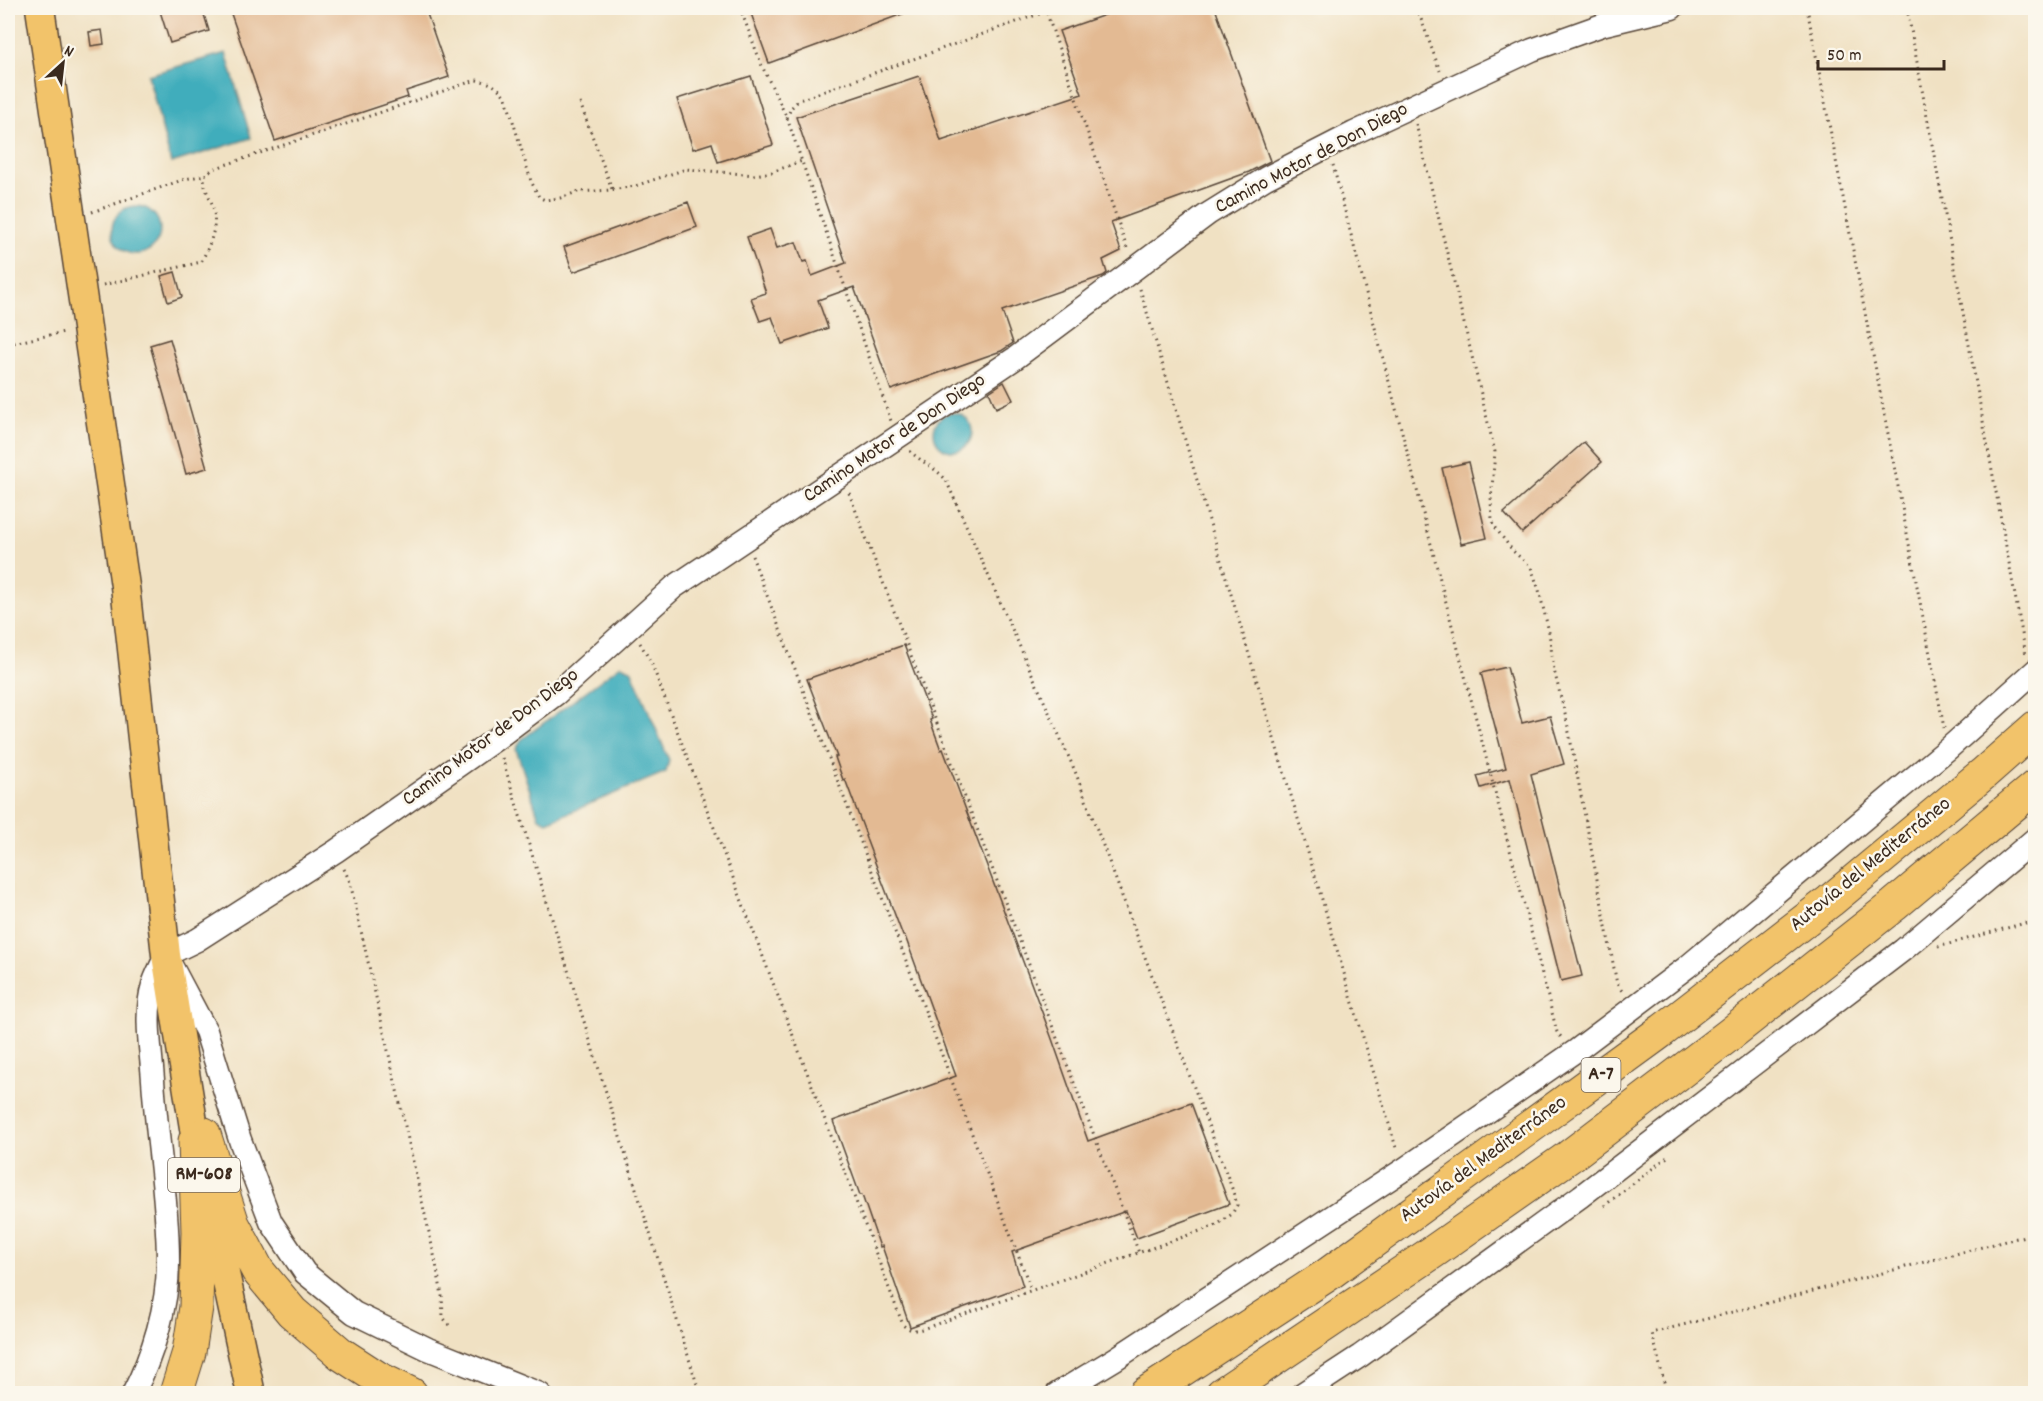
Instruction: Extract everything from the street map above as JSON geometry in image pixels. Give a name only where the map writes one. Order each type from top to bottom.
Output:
[{"type":"highway","name":"Autovía del Mediterráneo","points":[[1144,1394],[1327,1275],[1663,1030],[1830,900],[1983,774],[2036,727]]},
{"type":"highway","name":"Autovía del Mediterráneo","points":[[1222,1394],[1433,1252],[1570,1156],[1894,905],[2036,786]]},
{"type":"highway","points":[[176,1394],[189,1352],[196,1307],[199,1134]]},
{"type":"highway","points":[[199,1134],[233,1224],[258,1271],[292,1312],[341,1354],[378,1378],[411,1394]]},
{"type":"highway","points":[[1118,1394],[1395,1213],[1460,1177]]},
{"type":"main road","points":[[40,8],[125,586],[166,955],[199,1134],[263,1394]]},
{"type":"main road","name":"RM-608","points":[[199,1134],[251,1394]]},
{"type":"street","name":"Camino Motor de Don Diego","points":[[166,955],[197,940],[336,851],[496,740],[556,694],[674,587],[1014,359],[1208,214],[1266,178],[1328,146],[1532,50],[1605,24],[1672,8]]},
{"type":"street","points":[[1057,1394],[1115,1359],[1403,1170],[1574,1052],[1687,967],[1949,748],[2034,672]]},
{"type":"street","points":[[1302,1394],[1360,1356],[1581,1196],[1903,950],[2036,838]]},
{"type":"street","points":[[133,1394],[143,1375],[158,1329],[168,1264],[155,1109],[150,1005],[153,985],[166,955]]},
{"type":"street","points":[[166,955],[206,1031],[240,1140],[271,1222],[305,1273],[354,1313],[428,1349],[540,1394]]},
{"type":"path","points":[[627,628],[642,645],[651,662],[903,1324],[907,1329],[916,1331],[1139,1253],[1217,1225],[1232,1214],[1237,1205],[1233,1191],[1075,771],[946,480],[938,471],[917,458],[897,438],[787,118],[762,66],[740,8]]},
{"type":"path","points":[[1417,8],[1447,89]]},
{"type":"path","points":[[1807,8],[1949,748]]},
{"type":"path","points":[[1907,8],[2023,644],[2034,672]]},
{"type":"path","points":[[787,118],[791,108],[799,100],[1046,9],[1134,270],[1403,1170]]},
{"type":"path","points":[[72,224],[92,212],[124,200],[185,179],[205,175],[213,169],[476,80],[489,82],[499,88],[506,98],[531,182],[539,197],[545,201],[577,192],[635,186],[686,169],[698,168],[755,175],[772,172],[802,160]]},
{"type":"path","points":[[580,103],[612,190]]},
{"type":"path","points":[[1412,106],[1495,452],[1491,500],[1492,520],[1497,531],[1513,551],[1531,567],[1539,590],[1549,632],[1554,670],[1567,722],[1617,984],[1632,1009]]},
{"type":"path","points":[[1328,146],[1557,1032],[1574,1052]]},
{"type":"path","points":[[81,290],[201,262],[210,245],[214,226],[213,206],[204,182],[205,175]]},
{"type":"path","points":[[8,344],[87,327]]},
{"type":"path","points":[[842,474],[1139,1253]]},
{"type":"path","points":[[745,538],[1032,1289]]},
{"type":"path","points":[[496,740],[700,1394]]},
{"type":"path","points":[[336,851],[350,882],[435,1259],[442,1295],[443,1317],[451,1328]]},
{"type":"path","points":[[1667,1394],[1652,1332],[2036,1233]]},
{"type":"water","points":[[226,53],[251,138],[171,163],[148,75]]},
{"type":"water","points":[[131,206],[141,206],[156,216],[160,230],[159,239],[150,250],[141,254],[131,254],[116,244],[112,235],[112,225],[122,210]]},
{"type":"water","points":[[953,413],[966,419],[972,432],[966,445],[953,451],[940,445],[934,432],[940,419]]},
{"type":"water","points":[[621,665],[631,669],[669,760],[666,772],[547,822],[539,818],[516,749],[521,740]]},
{"type":"building","points":[[159,8],[202,8],[209,31],[170,43]]},
{"type":"building","points":[[229,8],[425,8],[449,77],[406,91],[408,97],[275,141]]},
{"type":"building","points":[[749,8],[915,8],[916,9],[769,63]]},
{"type":"building","points":[[1125,8],[1215,8],[1270,161],[1249,172],[1111,222],[1121,251],[1103,260],[1107,273],[1002,311],[1013,343],[1001,351],[891,390],[854,287],[818,300],[828,328],[782,344],[772,317],[760,321],[751,298],[766,293],[747,237],[770,229],[777,248],[796,242],[803,262],[807,261],[812,276],[846,263],[796,117],[919,76],[941,141],[1082,94],[1059,31]]},
{"type":"building","points":[[102,30],[104,44],[91,46],[89,32]]},
{"type":"building","points":[[751,76],[773,145],[718,162],[712,143],[693,149],[677,99]]},
{"type":"building","points":[[688,202],[697,227],[573,272],[564,247]]},
{"type":"building","points":[[175,272],[182,297],[168,302],[161,276]]},
{"type":"building","points":[[170,339],[207,468],[186,474],[150,345]]},
{"type":"building","points":[[1004,382],[1013,400],[996,408],[989,392]]},
{"type":"building","points":[[1584,442],[1602,462],[1522,533],[1504,513]]},
{"type":"building","points":[[1469,462],[1487,538],[1461,544],[1442,468]]},
{"type":"building","points":[[904,645],[932,719],[930,720],[941,750],[943,749],[1051,1036],[1088,1141],[1191,1103],[1229,1204],[1137,1238],[1126,1211],[1012,1252],[1023,1286],[910,1327],[882,1246],[880,1247],[833,1121],[956,1076],[807,679]]},
{"type":"building","points":[[1507,667],[1522,723],[1550,716],[1564,764],[1531,774],[1582,976],[1561,981],[1510,779],[1481,788],[1477,776],[1506,768],[1481,673]]}]
